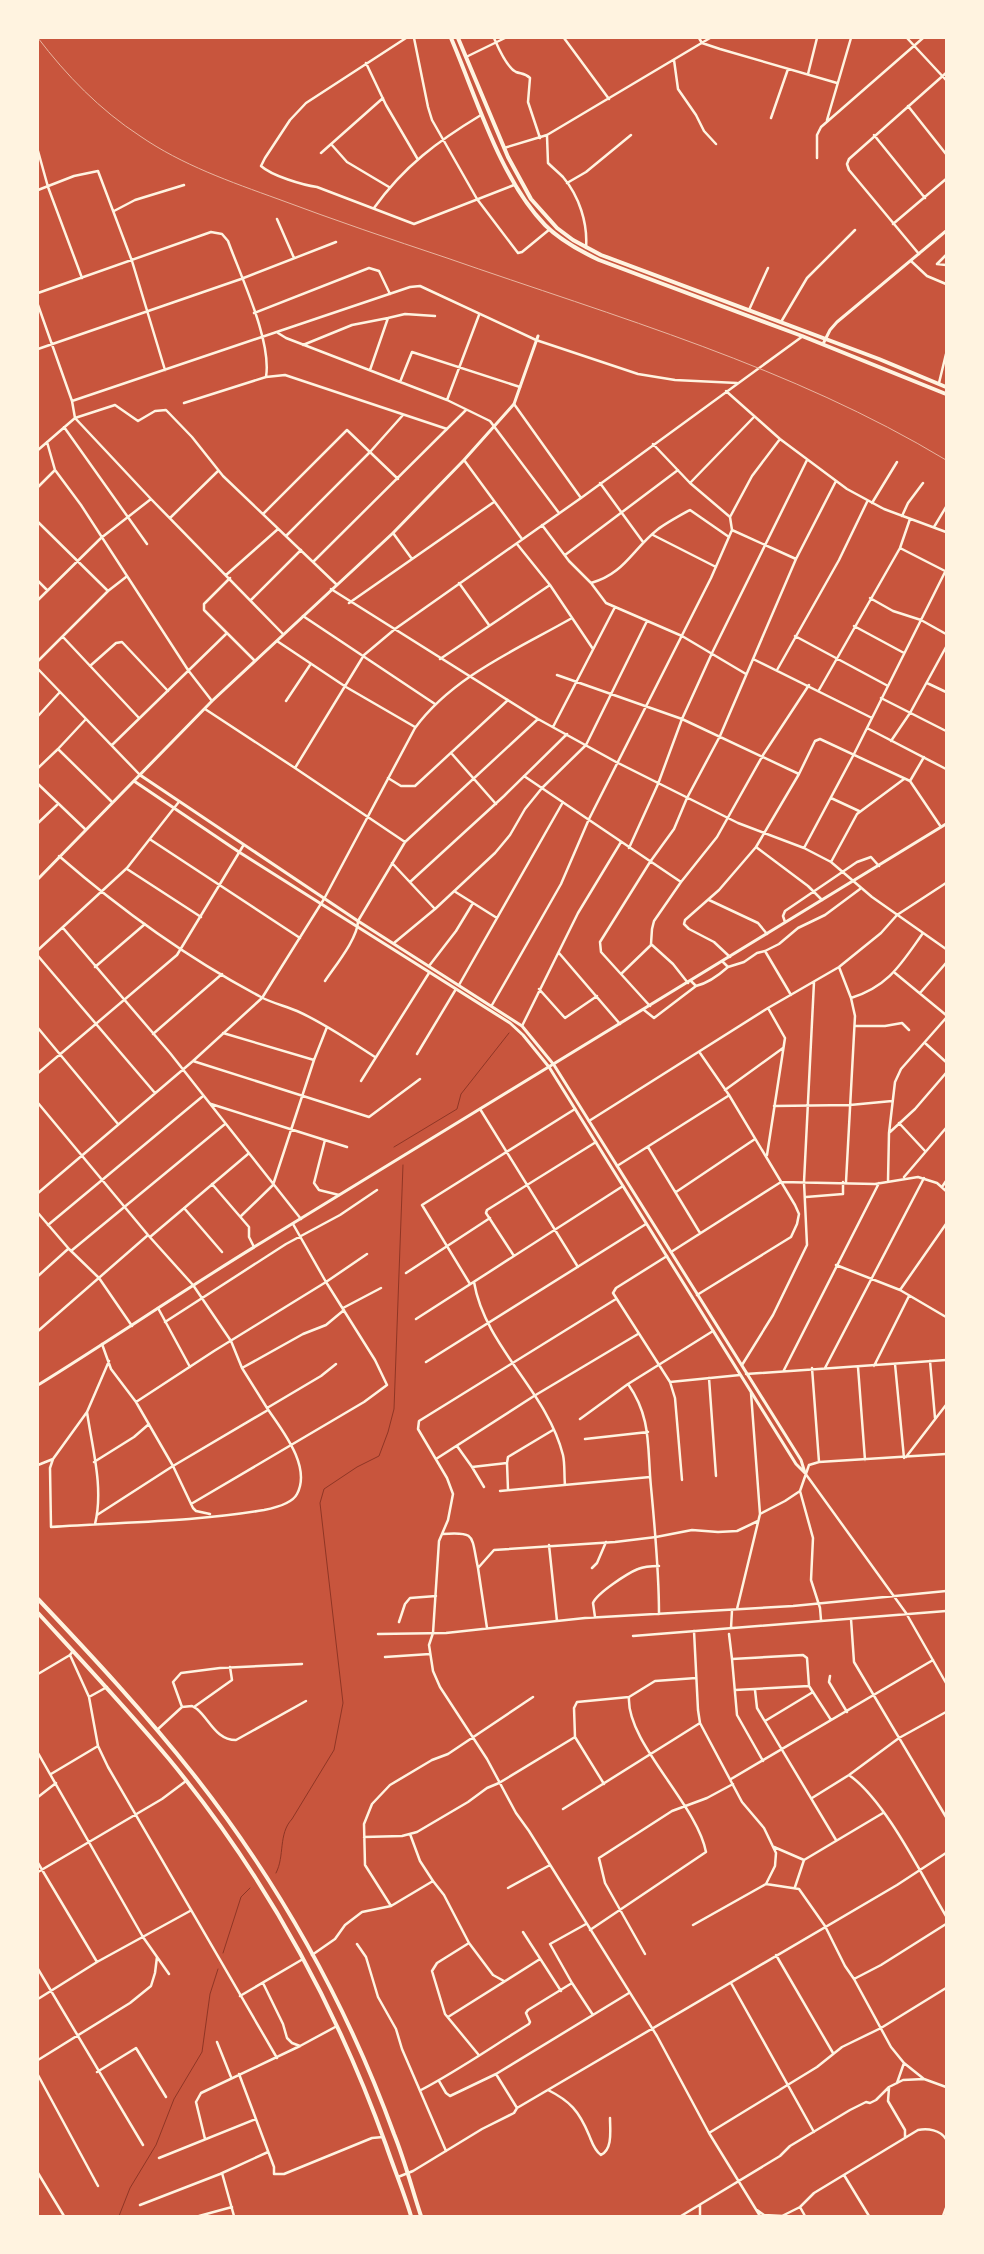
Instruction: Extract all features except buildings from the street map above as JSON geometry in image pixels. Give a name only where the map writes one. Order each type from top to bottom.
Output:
[{"type":"main road","points":[[451,38],[502,160],[516,185],[534,212],[550,229],[580,251],[599,260],[823,344],[946,394]]},
{"type":"main road","points":[[458,38],[521,184],[538,209],[556,228],[586,248],[806,331],[946,387]]},
{"type":"main road","points":[[38,1599],[157,1730],[194,1775],[233,1828],[283,1904],[345,2018],[372,2078],[395,2135],[421,2216]]},
{"type":"main road","points":[[38,1613],[72,1653],[106,1687],[186,1781],[256,1879],[303,1959],[337,2026],[368,2096],[398,2177],[410,2216]]},
{"type":"street","points":[[406,38],[316,95],[298,110],[261,164],[263,168],[414,224],[516,185]]},
{"type":"street","points":[[414,38],[428,107],[443,139],[477,199],[518,253],[522,252],[550,229]]},
{"type":"street","points":[[494,38],[514,71],[524,73],[530,78],[528,102],[540,138]]},
{"type":"street","points":[[466,57],[505,38]]},
{"type":"street","points":[[564,38],[609,99]]},
{"type":"street","points":[[698,38],[702,43],[837,83]]},
{"type":"street","points":[[504,148],[547,135],[710,38]]},
{"type":"street","points":[[808,74],[816,38]]},
{"type":"street","points":[[827,122],[851,38]]},
{"type":"street","points":[[907,38],[946,80]]},
{"type":"street","points":[[817,158],[817,135],[821,127],[923,38]]},
{"type":"street","points":[[674,60],[678,88],[704,131],[716,144]]},
{"type":"street","points":[[366,63],[383,98],[418,158]]},
{"type":"street","points":[[771,118],[788,69]]},
{"type":"street","points":[[919,254],[849,170],[847,164],[849,159],[874,135],[946,73]]},
{"type":"street","points":[[321,153],[383,98]]},
{"type":"street","points":[[908,106],[946,154]]},
{"type":"street","points":[[374,208],[389,187],[418,158],[443,139],[483,114]]},
{"type":"street","points":[[547,135],[548,163],[567,183],[581,209],[586,236],[586,248]]},
{"type":"street","points":[[567,183],[586,172],[631,135]]},
{"type":"street","points":[[874,135],[926,198]]},
{"type":"street","points":[[331,144],[347,162],[389,187]]},
{"type":"street","points":[[38,151],[48,187],[82,278]]},
{"type":"street","points":[[38,190],[74,176],[98,171],[132,261],[164,370]]},
{"type":"street","points":[[893,224],[926,198],[946,179]]},
{"type":"street","points":[[114,211],[144,196],[184,185]]},
{"type":"street","points":[[277,219],[294,258]]},
{"type":"street","points":[[781,322],[786,310],[807,278],[855,230]]},
{"type":"street","points":[[823,344],[837,322],[946,231]]},
{"type":"street","points":[[38,293],[212,232],[222,234],[228,241],[262,337],[268,362],[266,377]]},
{"type":"street","points":[[38,349],[241,278],[336,242]]},
{"type":"street","points":[[946,255],[937,264],[946,265]]},
{"type":"street","points":[[911,261],[927,276],[946,284]]},
{"type":"street","points":[[254,314],[369,268],[380,271],[390,294]]},
{"type":"street","points":[[750,310],[768,268]]},
{"type":"street","points":[[72,401],[410,287],[420,286],[480,315],[537,338],[638,374],[675,380],[738,383]]},
{"type":"street","points":[[38,305],[72,401],[75,418],[283,634]]},
{"type":"street","points":[[303,345],[352,325],[405,314],[435,316]]},
{"type":"street","points":[[447,400],[480,315]]},
{"type":"street","points":[[370,370],[388,318]]},
{"type":"street","points":[[295,768],[364,655],[394,629],[517,544],[542,524],[559,514],[652,444],[802,336],[806,331]]},
{"type":"street","points":[[277,332],[303,345],[447,400],[490,421],[496,426],[559,514]]},
{"type":"street","points":[[38,879],[212,701],[330,589],[393,533],[496,426],[514,404],[537,338]]},
{"type":"street","points":[[400,382],[412,352],[520,387]]},
{"type":"street","points":[[939,383],[946,354]]},
{"type":"street","points":[[184,403],[277,375],[292,377],[447,429]]},
{"type":"street","points":[[726,391],[780,439],[836,481],[867,501],[946,532]]},
{"type":"street","points":[[514,404],[581,498]]},
{"type":"street","points":[[38,450],[75,418],[115,405],[138,421],[155,411],[166,410],[192,437],[218,471],[336,584]]},
{"type":"street","points":[[313,562],[466,410]]},
{"type":"street","points":[[286,536],[404,415]]},
{"type":"street","points":[[690,483],[753,417]]},
{"type":"street","points":[[64,427],[147,544]]},
{"type":"street","points":[[263,514],[345,431],[349,431],[398,478]]},
{"type":"street","points":[[492,1005],[541,916],[561,884],[589,819],[716,567],[732,530],[730,517],[752,476],[780,439]]},
{"type":"street","points":[[47,442],[55,470],[81,505],[188,670],[212,701]]},
{"type":"street","points":[[652,444],[690,483],[730,517]]},
{"type":"street","points":[[464,460],[522,539]]},
{"type":"street","points":[[629,848],[658,784],[682,719],[712,653],[767,544],[783,505],[807,460]]},
{"type":"street","points":[[872,503],[897,462]]},
{"type":"street","points":[[38,487],[55,470]]},
{"type":"street","points":[[565,555],[678,470]]},
{"type":"street","points":[[170,518],[218,471]]},
{"type":"street","points":[[650,1006],[601,952],[600,942],[650,862],[674,829],[687,798],[720,736],[796,559],[836,481]]},
{"type":"street","points":[[600,483],[644,542]]},
{"type":"street","points":[[902,516],[908,503],[923,483]]},
{"type":"street","points":[[38,600],[101,538],[151,499]]},
{"type":"street","points":[[777,670],[842,554],[867,501]]},
{"type":"street","points":[[350,603],[494,502]]},
{"type":"street","points":[[934,527],[946,507]]},
{"type":"street","points":[[591,583],[610,576],[621,568],[644,542],[658,530],[690,510],[729,537]]},
{"type":"street","points":[[819,690],[900,548],[910,519]]},
{"type":"street","points":[[38,522],[108,591]]},
{"type":"street","points":[[542,524],[565,555],[591,583],[602,600],[682,636],[746,674]]},
{"type":"street","points":[[226,575],[278,529]]},
{"type":"street","points":[[732,530],[767,544],[796,559]]},
{"type":"street","points":[[393,533],[412,559]]},
{"type":"street","points":[[653,535],[716,567]]},
{"type":"street","points":[[517,544],[550,585],[593,649]]},
{"type":"street","points":[[804,848],[854,754],[946,571],[900,548]]},
{"type":"street","points":[[251,600],[301,550]]},
{"type":"street","points":[[38,662],[108,591],[126,577]]},
{"type":"street","points":[[230,578],[203,607],[226,634],[255,661]]},
{"type":"street","points":[[38,581],[47,590]]},
{"type":"street","points":[[459,583],[489,625]]},
{"type":"street","points":[[440,659],[550,585]]},
{"type":"street","points":[[330,589],[538,719],[618,763],[727,817],[804,848],[831,862],[860,889],[946,949]]},
{"type":"street","points":[[870,598],[893,611],[921,620],[946,634]]},
{"type":"street","points":[[554,727],[615,606]]},
{"type":"street","points":[[303,616],[435,704]]},
{"type":"street","points":[[38,1193],[182,1068],[193,1061],[262,998],[324,899],[415,728],[435,704],[470,676],[572,618]]},
{"type":"street","points":[[389,948],[454,892],[506,840],[525,809],[542,788],[586,745],[612,696],[647,621]]},
{"type":"street","points":[[854,626],[904,653]]},
{"type":"street","points":[[112,746],[226,634]]},
{"type":"street","points":[[795,636],[888,686]]},
{"type":"street","points":[[62,637],[140,718]]},
{"type":"street","points":[[277,641],[310,665],[415,728]]},
{"type":"street","points":[[90,666],[116,642],[122,642],[168,691]]},
{"type":"street","points":[[891,741],[910,713],[946,647]]},
{"type":"street","points":[[753,658],[872,718]]},
{"type":"street","points":[[286,701],[310,665]]},
{"type":"street","points":[[38,669],[140,775],[243,846],[522,1026],[554,1064],[801,1460],[805,1473]]},
{"type":"street","points":[[557,675],[612,696],[682,719],[799,774]]},
{"type":"street","points":[[926,683],[946,692]]},
{"type":"street","points":[[622,974],[651,944],[654,921],[681,882],[714,841],[763,756],[809,685]]},
{"type":"street","points":[[38,716],[60,692]]},
{"type":"street","points":[[881,698],[946,731]]},
{"type":"street","points":[[388,778],[401,786],[415,786],[452,754],[508,700]]},
{"type":"street","points":[[205,709],[405,842]]},
{"type":"street","points":[[38,768],[86,719]]},
{"type":"street","points":[[325,981],[358,928],[358,921],[405,842],[538,719]]},
{"type":"street","points":[[867,728],[946,768]]},
{"type":"street","points":[[410,882],[544,759],[567,734]]},
{"type":"street","points":[[730,957],[714,942],[689,929],[684,924],[689,914],[709,900],[756,847],[799,774],[817,739],[854,754],[904,780],[910,781],[941,827]]},
{"type":"street","points":[[58,749],[112,802]]},
{"type":"street","points":[[452,754],[496,804]]},
{"type":"street","points":[[910,781],[924,757]]},
{"type":"street","points":[[524,776],[681,882]]},
{"type":"street","points":[[831,862],[860,811],[904,780]]},
{"type":"street","points":[[134,781],[239,852],[510,1023],[523,1035],[549,1067],[796,1464],[805,1473],[906,1613],[946,1683]]},
{"type":"street","points":[[38,784],[85,829]]},
{"type":"street","points":[[831,798],[860,811]]},
{"type":"street","points":[[459,985],[563,802]]},
{"type":"street","points":[[38,950],[127,868],[151,840],[178,803]]},
{"type":"street","points":[[38,823],[57,804]]},
{"type":"street","points":[[38,1385],[254,1247],[479,1108],[823,901],[946,824]]},
{"type":"street","points":[[151,840],[300,938]]},
{"type":"street","points":[[522,1026],[582,906],[621,842]]},
{"type":"street","points":[[38,1074],[171,961],[182,949],[243,846]]},
{"type":"street","points":[[756,847],[823,901]]},
{"type":"street","points":[[59,856],[101,892],[182,949],[262,998],[296,1010],[375,1057]]},
{"type":"street","points":[[785,923],[783,916],[785,911],[866,858],[871,858],[879,866]]},
{"type":"street","points":[[392,863],[435,909]]},
{"type":"street","points":[[127,868],[201,916]]},
{"type":"street","points":[[589,1121],[700,1053],[768,1008],[839,967],[881,933],[897,915],[946,883]]},
{"type":"street","points":[[644,1010],[654,1018],[696,986],[712,980],[728,967],[744,962],[757,953],[779,944],[798,928],[825,916],[860,889]]},
{"type":"street","points":[[454,892],[497,918]]},
{"type":"street","points":[[709,900],[758,923],[767,934]]},
{"type":"street","points":[[429,966],[456,931],[473,903]]},
{"type":"street","points":[[95,967],[145,924]]},
{"type":"street","points":[[63,928],[182,1068],[301,1219]]},
{"type":"street","points":[[851,998],[874,989],[895,972],[923,933]]},
{"type":"street","points":[[651,944],[674,964],[689,982],[696,986]]},
{"type":"street","points":[[765,951],[791,995]]},
{"type":"street","points":[[559,953],[620,1024]]},
{"type":"street","points":[[38,956],[155,1093]]},
{"type":"street","points":[[723,962],[728,967]]},
{"type":"street","points":[[920,993],[946,963]]},
{"type":"street","points":[[806,1197],[843,1194],[845,1182],[855,1026],[854,1009],[839,967]]},
{"type":"street","points":[[888,1181],[889,1133],[897,1076],[946,1017],[895,972]]},
{"type":"street","points":[[361,1081],[429,973]]},
{"type":"street","points":[[153,1034],[222,974]]},
{"type":"street","points":[[741,1366],[774,1315],[805,1250],[808,1238],[804,1182],[814,982]]},
{"type":"street","points":[[417,1054],[456,989]]},
{"type":"street","points":[[539,989],[565,1018],[597,996]]},
{"type":"street","points":[[767,1157],[784,1048],[784,1034],[768,1008]]},
{"type":"street","points":[[855,1026],[885,1026],[902,1023],[909,1030]]},
{"type":"street","points":[[241,1216],[273,1185],[314,1060],[327,1027]]},
{"type":"street","points":[[38,1028],[118,1124]]},
{"type":"street","points":[[223,1033],[314,1060]]},
{"type":"street","points":[[925,1042],[946,1062]]},
{"type":"street","points":[[725,1090],[784,1048]]},
{"type":"street","points":[[697,1295],[790,1237],[796,1230],[799,1214],[729,1095],[700,1053]]},
{"type":"street","points":[[193,1061],[369,1117],[420,1079]]},
{"type":"street","points":[[889,1133],[946,1073]]},
{"type":"street","points":[[617,1166],[729,1095]]},
{"type":"street","points":[[48,1225],[203,1096]]},
{"type":"street","points":[[774,1106],[892,1101]]},
{"type":"street","points":[[38,1103],[202,1298],[230,1341],[242,1368],[292,1445],[301,1482],[297,1494],[289,1502],[265,1510],[51,1527],[49,1477],[53,1459],[87,1412],[109,1361]]},
{"type":"street","points":[[210,1104],[348,1147]]},
{"type":"street","points":[[479,1108],[557,1230],[578,1267]]},
{"type":"street","points":[[470,1284],[422,1205],[575,1109]]},
{"type":"street","points":[[38,1276],[225,1124]]},
{"type":"street","points":[[899,1124],[926,1152]]},
{"type":"street","points":[[903,1178],[946,1128]]},
{"type":"street","points":[[676,1192],[756,1139]]},
{"type":"street","points":[[325,1140],[314,1183],[319,1190],[340,1195]]},
{"type":"street","points":[[514,1256],[486,1213],[488,1208],[596,1142]]},
{"type":"street","points":[[648,1147],[700,1233]]},
{"type":"street","points":[[38,1330],[248,1154]]},
{"type":"street","points":[[671,1252],[781,1182],[879,1183],[903,1178],[924,1178],[946,1191]]},
{"type":"street","points":[[825,1368],[924,1178]]},
{"type":"street","points":[[942,1187],[946,1181]]},
{"type":"street","points":[[784,1370],[879,1183]]},
{"type":"street","points":[[212,1184],[249,1227],[249,1238],[254,1247]]},
{"type":"street","points":[[416,1318],[557,1230],[623,1186]]},
{"type":"street","points":[[165,1322],[300,1236],[340,1215],[377,1190]]},
{"type":"street","points":[[184,1208],[222,1252]]},
{"type":"street","points":[[38,1213],[70,1250],[99,1278],[132,1326]]},
{"type":"street","points":[[406,1272],[490,1218]]},
{"type":"street","points":[[191,1504],[364,1402],[387,1385],[375,1360],[292,1224]]},
{"type":"street","points":[[426,1362],[646,1224]]},
{"type":"street","points":[[900,1290],[946,1224]]},
{"type":"street","points":[[136,1402],[367,1254]]},
{"type":"street","points":[[666,1256],[616,1288],[613,1293],[670,1382],[675,1398],[682,1480]]},
{"type":"street","points":[[836,1265],[900,1290],[946,1317]]},
{"type":"street","points":[[474,1282],[478,1300],[488,1322],[553,1429],[564,1461],[565,1485]]},
{"type":"street","points":[[242,1368],[302,1334],[326,1325],[344,1309],[381,1288]]},
{"type":"street","points":[[874,1366],[909,1296]]},
{"type":"street","points":[[616,1299],[419,1421],[418,1429],[447,1478],[452,1494],[448,1520],[439,1541],[430,1654],[436,1680],[473,1737],[516,1813],[550,1864],[652,2029],[709,2133],[760,2216]]},
{"type":"street","points":[[158,1308],[190,1367]]},
{"type":"street","points":[[580,1419],[628,1384],[712,1331]]},
{"type":"street","points":[[436,1459],[534,1396],[638,1334]]},
{"type":"street","points":[[102,1344],[111,1369],[136,1402],[173,1466],[191,1504],[196,1511],[216,1515]]},
{"type":"street","points":[[746,1374],[946,1360]]},
{"type":"street","points":[[930,1361],[935,1418]]},
{"type":"street","points":[[97,1515],[173,1466],[321,1376],[336,1364]]},
{"type":"street","points":[[895,1364],[905,1457]]},
{"type":"street","points":[[858,1367],[865,1460]]},
{"type":"street","points":[[812,1368],[819,1462]]},
{"type":"street","points":[[670,1382],[740,1375]]},
{"type":"street","points":[[709,1378],[716,1476]]},
{"type":"street","points":[[628,1384],[641,1406],[648,1432],[650,1477],[659,1566],[659,1614]]},
{"type":"street","points":[[737,1609],[760,1514],[751,1391]]},
{"type":"street","points":[[905,1457],[946,1405]]},
{"type":"street","points":[[87,1412],[98,1490],[95,1524]]},
{"type":"street","points":[[94,1462],[134,1437],[149,1424]]},
{"type":"street","points":[[508,1490],[506,1463],[508,1457],[553,1429]]},
{"type":"street","points":[[585,1439],[648,1432]]},
{"type":"street","points":[[457,1446],[484,1487]]},
{"type":"street","points":[[821,1620],[811,1580],[813,1538],[800,1491],[809,1465],[819,1462],[946,1454]]},
{"type":"street","points":[[38,1465],[53,1459]]},
{"type":"street","points":[[472,1467],[506,1463]]},
{"type":"street","points":[[500,1491],[650,1477]]},
{"type":"street","points":[[760,1514],[785,1502],[800,1491]]},
{"type":"street","points":[[478,1568],[494,1550],[656,1537],[692,1530],[718,1532],[737,1530],[758,1521]]},
{"type":"street","points":[[442,1534],[464,1532],[471,1539],[478,1568],[487,1628]]},
{"type":"street","points":[[592,1568],[597,1563],[606,1542]]},
{"type":"street","points":[[549,1545],[557,1622]]},
{"type":"street","points":[[595,1618],[593,1604],[599,1596],[630,1573],[641,1568],[659,1566]]},
{"type":"street","points":[[378,1634],[433,1633],[595,1618],[817,1603],[946,1591]]},
{"type":"street","points":[[399,1622],[405,1604],[410,1598],[436,1596]]},
{"type":"street","points":[[731,1628],[732,1609]]},
{"type":"street","points":[[633,1636],[946,1611]]},
{"type":"street","points":[[850,1619],[854,1662],[946,1816]]},
{"type":"street","points":[[693,1925],[766,1884],[775,1866],[776,1853],[764,1828],[742,1802],[700,1722],[694,1631]]},
{"type":"street","points":[[729,1634],[737,1716],[763,1761]]},
{"type":"street","points":[[38,1674],[72,1653],[89,1697],[98,1746],[135,1815],[276,2058]]},
{"type":"street","points":[[385,1657],[430,1654]]},
{"type":"street","points":[[732,1659],[802,1654],[807,1658],[809,1686],[831,1720]]},
{"type":"street","points":[[731,1779],[875,1696],[933,1660]]},
{"type":"street","points":[[182,1707],[173,1682],[180,1674],[230,1667],[302,1664]]},
{"type":"street","points":[[157,1730],[182,1707],[194,1707],[232,1680],[230,1667]]},
{"type":"street","points":[[830,1676],[829,1682],[846,1712]]},
{"type":"street","points":[[604,1784],[575,1737],[574,1708],[577,1702],[629,1698],[655,1681],[696,1678]]},
{"type":"street","points":[[735,1690],[809,1686]]},
{"type":"street","points":[[89,1697],[106,1687]]},
{"type":"street","points":[[755,1690],[756,1705],[836,1840]]},
{"type":"street","points":[[765,1721],[813,1692]]},
{"type":"street","points":[[391,1906],[365,1865],[364,1824],[372,1804],[390,1785],[432,1760],[448,1754],[533,1697]]},
{"type":"street","points":[[590,1930],[706,1852],[701,1836],[651,1754],[628,1709],[629,1698]]},
{"type":"street","points":[[194,1707],[202,1713],[221,1737],[236,1740],[306,1702]]},
{"type":"street","points":[[812,1798],[849,1775],[899,1738],[946,1712]]},
{"type":"street","points":[[563,1809],[700,1722]]},
{"type":"street","points":[[364,1837],[410,1834],[427,1827],[487,1788],[499,1783],[575,1737]]},
{"type":"street","points":[[51,1774],[98,1746]]},
{"type":"street","points":[[38,1753],[144,1937],[169,1974]]},
{"type":"street","points":[[849,1775],[863,1788],[883,1813],[920,1870],[946,1916]]},
{"type":"street","points":[[38,1872],[135,1815],[186,1781]]},
{"type":"street","points":[[38,1797],[56,1783]]},
{"type":"street","points":[[645,1954],[602,1877],[599,1858],[640,1830],[684,1806],[733,1784]]},
{"type":"street","points":[[795,1887],[804,1860],[883,1813]]},
{"type":"street","points":[[410,1834],[420,1861],[432,1881],[444,1895],[468,1943],[492,1975],[504,1981]]},
{"type":"street","points":[[773,1846],[804,1860]]},
{"type":"street","points":[[398,2177],[407,2174],[514,2112],[517,2108],[946,1853]]},
{"type":"street","points":[[38,1863],[97,1962]]},
{"type":"street","points":[[508,1888],[550,1864]]},
{"type":"street","points":[[312,1955],[335,1939],[345,1925],[362,1912],[391,1906],[432,1881]]},
{"type":"street","points":[[766,1884],[795,1887],[825,1926],[844,1966],[854,1979],[881,2028],[904,2063],[924,2079],[946,2087]]},
{"type":"street","points":[[38,1999],[97,1962],[190,1910]]},
{"type":"street","points":[[586,1924],[550,1944],[593,2015]]},
{"type":"street","points":[[854,1979],[881,1965],[946,1924]]},
{"type":"street","points":[[523,1932],[561,1991]]},
{"type":"street","points":[[468,1943],[437,1963],[432,1970],[448,2017],[478,2054]]},
{"type":"street","points":[[357,1944],[366,1957],[378,1996],[396,2029],[402,2049],[446,2151]]},
{"type":"street","points":[[776,1955],[833,2054]]},
{"type":"street","points":[[38,2060],[130,2003],[151,1986],[157,1956]]},
{"type":"street","points":[[240,1996],[303,1959]]},
{"type":"street","points":[[448,2017],[540,1959]]},
{"type":"street","points":[[38,1969],[97,2072],[143,2145]]},
{"type":"street","points":[[731,1982],[814,2132]]},
{"type":"street","points":[[263,1983],[283,2024],[287,2038],[292,2043],[300,2046]]},
{"type":"street","points":[[421,2090],[462,2068],[478,2054],[529,2024],[526,2013],[528,2010],[572,1983]]},
{"type":"street","points":[[709,2133],[817,2067],[833,2054],[881,2028],[946,1988]]},
{"type":"street","points":[[439,2080],[446,2093],[450,2096],[496,2074],[629,1993]]},
{"type":"street","points":[[205,2140],[196,2108],[197,2097],[207,2088],[276,2058],[337,2026]]},
{"type":"street","points":[[217,2042],[231,2077]]},
{"type":"street","points":[[97,2072],[136,2048],[166,2097]]},
{"type":"street","points":[[897,2083],[904,2063]]},
{"type":"street","points":[[239,2074],[274,2167],[274,2174],[284,2174],[372,2138],[383,2137]]},
{"type":"street","points":[[496,2074],[517,2108]]},
{"type":"street","points":[[38,2075],[98,2186]]},
{"type":"street","points":[[681,2216],[780,2156],[790,2146],[859,2105],[876,2100],[889,2087],[906,2079],[924,2079]]},
{"type":"street","points":[[889,2087],[888,2101],[905,2130],[905,2137],[902,2140]]},
{"type":"street","points":[[548,2090],[566,2100],[574,2108],[586,2127],[597,2152],[601,2155],[605,2153],[609,2145],[610,2118]]},
{"type":"street","points":[[159,2158],[256,2119]]},
{"type":"street","points":[[756,2209],[764,2214],[782,2216],[800,2207],[814,2193],[918,2130],[926,2129],[943,2134],[946,2139]]},
{"type":"street","points":[[140,2205],[222,2173],[268,2152]]},
{"type":"street","points":[[38,2173],[64,2216]]},
{"type":"street","points":[[222,2173],[234,2216]]},
{"type":"street","points":[[844,2175],[869,2216]]},
{"type":"street","points":[[700,2205],[700,2216]]},
{"type":"street","points":[[199,2216],[232,2207]]},
{"type":"street","points":[[800,2207],[805,2216]]},
{"type":"street","points":[[945,2214],[946,2208]]},
{"type":"waterway","points":[[394,1147],[457,1109],[461,1094],[509,1033]]},
{"type":"waterway","points":[[276,1873],[285,1831],[334,1750],[343,1703],[320,1503],[324,1489],[357,1467],[379,1456],[394,1409],[403,1165]]},
{"type":"waterway","points":[[223,1953],[241,1897],[250,1888]]},
{"type":"waterway","points":[[119,2216],[130,2188],[156,2145],[174,2099],[202,2052],[210,1994],[218,1969]]},
{"type":"railway","points":[[38,38],[84,91],[111,115],[156,146],[190,164],[225,179],[383,237],[702,346],[827,398],[887,427],[946,460]]}]
